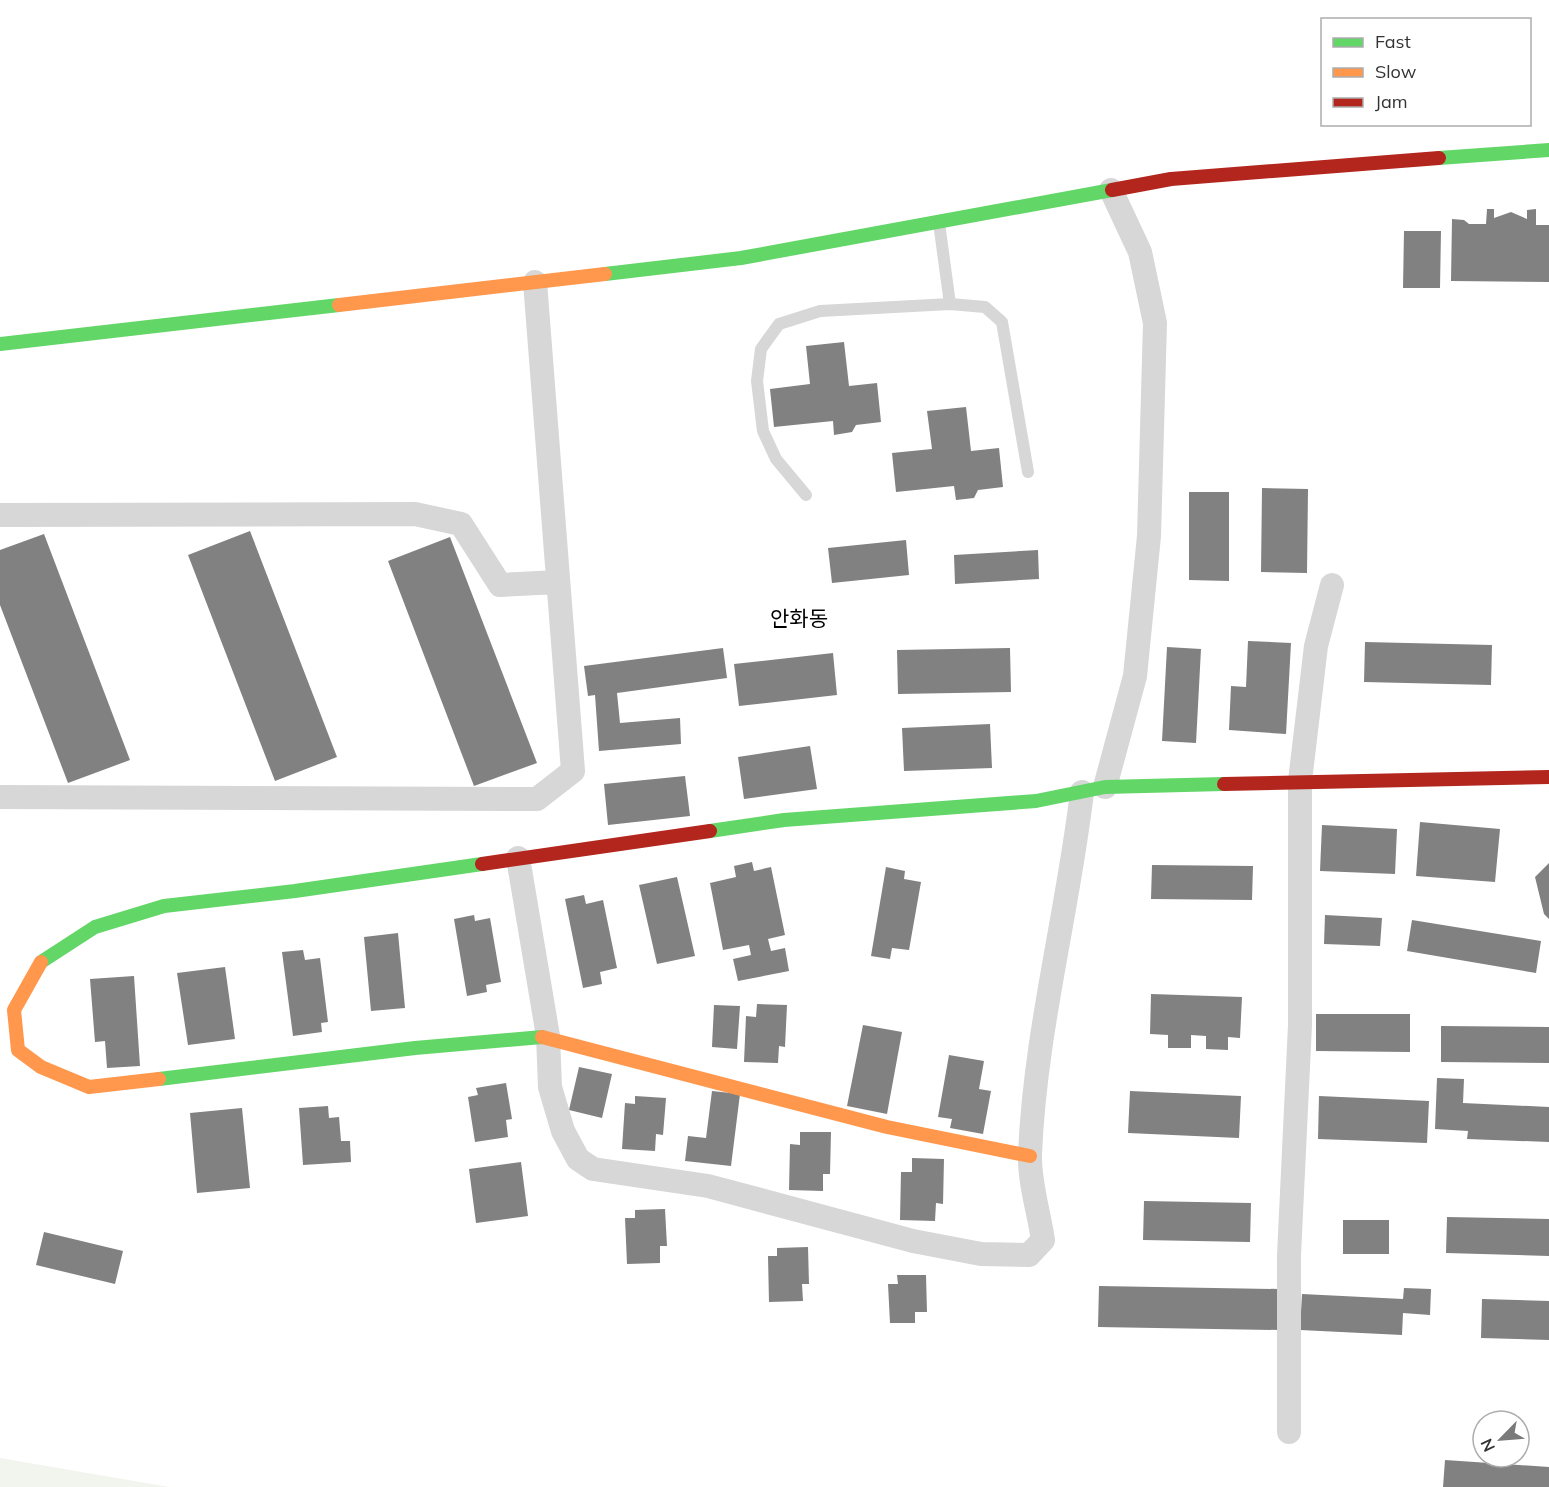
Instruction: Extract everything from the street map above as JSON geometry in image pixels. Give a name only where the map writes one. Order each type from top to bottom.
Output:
[{"type":"street","points":[[0,344],[741,258],[1171,179],[1549,150]]},
{"type":"street","points":[[1105,787],[1135,676],[1149,536],[1155,323],[1140,252],[1112,190]]},
{"type":"street","points":[[0,797],[537,800],[573,771],[535,282]]},
{"type":"street","points":[[0,515],[415,514],[460,524],[500,585],[558,582]]},
{"type":"street","points":[[1289,1432],[1289,1255],[1300,1026],[1300,781],[1316,646],[1332,585]]},
{"type":"street","points":[[1030,1156],[887,1126],[548,1036],[415,1048],[89,1087],[41,1067],[18,1050],[14,1010],[37,964],[95,927],[164,906],[295,891],[784,820],[1036,801],[1105,787],[1549,777]]},
{"type":"street","points":[[518,858],[548,1036],[550,1087],[563,1131],[578,1159],[593,1169],[708,1186],[913,1241],[981,1254],[1029,1254],[1043,1240],[1030,1156],[1041,1052],[1075,851],[1082,792]]},
{"type":"lane","points":[[939,222],[950,303]]},
{"type":"lane","points":[[806,495],[776,459],[763,431],[757,381],[761,349],[779,324],[820,311],[950,303],[985,307],[1002,322],[1028,472]]},
{"type":"shaded area","points":[[0,1458],[169,1487],[0,1487]]},
{"type":"building","points":[[1487,209],[1494,209],[1494,218],[1511,212],[1527,219],[1527,210],[1536,209],[1536,225],[1549,225],[1549,282],[1451,281],[1452,219],[1464,220],[1469,224],[1486,224]]},
{"type":"building","points":[[1404,231],[1441,231],[1440,288],[1403,288]]},
{"type":"building","points":[[844,342],[849,386],[877,383],[881,422],[856,425],[852,432],[834,435],[833,421],[774,427],[770,389],[810,384],[806,346]]},
{"type":"building","points":[[966,407],[971,451],[999,448],[1003,487],[978,490],[974,498],[956,500],[954,486],[896,492],[892,453],[932,449],[927,411]]},
{"type":"building","points":[[1262,488],[1308,489],[1307,573],[1261,572]]},
{"type":"building","points":[[1189,492],[1229,492],[1229,581],[1189,580]]},
{"type":"building","points":[[250,531],[337,757],[275,781],[188,555]]},
{"type":"building","points":[[44,534],[130,760],[68,783],[0,605],[0,550]]},
{"type":"building","points":[[450,537],[537,763],[474,786],[388,561]]},
{"type":"building","points":[[906,540],[909,575],[832,583],[828,548]]},
{"type":"building","points":[[1038,550],[1039,579],[955,584],[954,555]]},
{"type":"building","points":[[1248,641],[1291,643],[1286,734],[1229,730],[1231,686],[1246,687]]},
{"type":"building","points":[[1365,642],[1492,645],[1491,685],[1364,682]]},
{"type":"building","points":[[1167,647],[1201,649],[1196,743],[1162,741]]},
{"type":"building","points":[[723,648],[727,678],[617,693],[620,723],[680,718],[681,744],[599,751],[595,695],[588,696],[584,666]]},
{"type":"building","points":[[1010,648],[1011,692],[898,694],[897,650]]},
{"type":"building","points":[[833,653],[837,695],[739,706],[734,664]]},
{"type":"building","points":[[990,724],[992,768],[904,771],[902,728]]},
{"type":"building","points":[[810,746],[817,789],[744,799],[738,757]]},
{"type":"building","points":[[685,776],[690,816],[608,825],[604,784]]},
{"type":"building","points":[[1420,822],[1500,829],[1495,882],[1416,876]]},
{"type":"building","points":[[1322,825],[1397,829],[1395,874],[1320,871]]},
{"type":"building","points":[[752,862],[754,871],[771,867],[785,935],[768,939],[771,951],[785,948],[789,971],[738,981],[733,959],[751,955],[749,945],[723,950],[710,883],[736,877],[734,866]]},
{"type":"building","points":[[1549,863],[1549,919],[1544,914],[1535,877]]},
{"type":"building","points":[[1152,865],[1253,866],[1252,900],[1151,899]]},
{"type":"building","points":[[886,867],[905,871],[904,879],[921,882],[909,950],[892,948],[890,959],[871,956]]},
{"type":"building","points":[[677,877],[695,956],[657,964],[639,885]]},
{"type":"building","points":[[584,895],[586,904],[603,900],[617,968],[600,972],[602,984],[583,988],[565,899]]},
{"type":"building","points":[[474,915],[475,921],[490,918],[501,982],[486,985],[487,992],[467,996],[454,919]]},
{"type":"building","points":[[1325,915],[1382,918],[1380,946],[1324,944]]},
{"type":"building","points":[[1412,920],[1541,941],[1536,973],[1407,951]]},
{"type":"building","points":[[398,933],[405,1008],[371,1011],[364,937]]},
{"type":"building","points":[[303,950],[305,960],[320,958],[328,1022],[321,1023],[322,1032],[293,1036],[282,952]]},
{"type":"building","points":[[225,967],[235,1039],[188,1045],[177,973]]},
{"type":"building","points":[[134,976],[140,1066],[107,1068],[105,1041],[95,1042],[90,979]]},
{"type":"building","points":[[1151,994],[1242,997],[1240,1038],[1228,1037],[1228,1050],[1206,1049],[1206,1036],[1191,1035],[1191,1048],[1168,1048],[1168,1035],[1150,1034]]},
{"type":"building","points":[[757,1004],[787,1005],[785,1047],[779,1046],[778,1063],[744,1062],[746,1016],[756,1017]]},
{"type":"building","points":[[714,1005],[740,1006],[737,1049],[712,1047]]},
{"type":"building","points":[[1316,1014],[1410,1014],[1410,1052],[1316,1051]]},
{"type":"building","points":[[863,1025],[902,1032],[887,1114],[847,1106]]},
{"type":"building","points":[[1441,1026],[1549,1027],[1549,1063],[1441,1062]]},
{"type":"building","points":[[949,1055],[984,1061],[979,1089],[991,1091],[983,1134],[950,1128],[952,1119],[938,1117]]},
{"type":"building","points":[[579,1067],[612,1074],[602,1118],[569,1110]]},
{"type":"building","points":[[1437,1078],[1464,1079],[1463,1103],[1549,1107],[1549,1142],[1467,1139],[1468,1131],[1435,1129]]},
{"type":"building","points":[[506,1083],[512,1119],[506,1120],[508,1137],[475,1142],[468,1097],[478,1095],[476,1088]]},
{"type":"building","points":[[712,1091],[740,1094],[731,1166],[685,1161],[688,1136],[706,1138]]},
{"type":"building","points":[[1130,1091],[1241,1096],[1239,1138],[1128,1133]]},
{"type":"building","points":[[635,1096],[666,1098],[663,1135],[656,1134],[655,1151],[622,1149],[625,1103],[635,1104]]},
{"type":"building","points":[[1319,1096],[1429,1101],[1427,1143],[1318,1139]]},
{"type":"building","points":[[328,1106],[329,1118],[339,1117],[341,1141],[350,1141],[351,1162],[303,1165],[299,1108]]},
{"type":"building","points":[[242,1108],[250,1188],[197,1193],[190,1113]]},
{"type":"building","points":[[800,1132],[831,1132],[830,1174],[823,1174],[823,1191],[789,1190],[790,1144],[800,1145]]},
{"type":"building","points":[[912,1158],[944,1159],[943,1204],[936,1203],[935,1221],[900,1220],[901,1172],[912,1172]]},
{"type":"building","points":[[521,1162],[528,1216],[476,1223],[469,1169]]},
{"type":"building","points":[[1144,1201],[1251,1203],[1250,1242],[1143,1240]]},
{"type":"building","points":[[665,1209],[667,1246],[660,1246],[660,1263],[627,1264],[625,1218],[635,1218],[635,1210]]},
{"type":"building","points":[[1447,1217],[1549,1219],[1549,1256],[1446,1253]]},
{"type":"building","points":[[1343,1220],[1389,1220],[1389,1254],[1343,1254]]},
{"type":"building","points":[[44,1232],[123,1251],[115,1284],[36,1265]]},
{"type":"building","points":[[808,1247],[809,1284],[802,1284],[803,1301],[769,1302],[768,1256],[777,1256],[777,1248]]},
{"type":"building","points":[[897,1275],[926,1275],[927,1312],[915,1312],[915,1323],[890,1323],[888,1284],[898,1284]]},
{"type":"building","points":[[1099,1286],[1279,1289],[1279,1330],[1098,1327]]},
{"type":"building","points":[[1404,1288],[1431,1289],[1430,1315],[1403,1313],[1402,1335],[1300,1330],[1302,1294],[1403,1299]]},
{"type":"building","points":[[1482,1299],[1549,1301],[1549,1340],[1481,1338]]},
{"type":"building","points":[[1445,1460],[1471,1462],[1471,1469],[1549,1467],[1549,1487],[1443,1487]]},
{"type":"traffic: fast","points":[[1439,158],[1549,150]]},
{"type":"traffic: fast","points":[[605,274],[741,258],[1112,190]]},
{"type":"traffic: fast","points":[[0,344],[339,305]]},
{"type":"traffic: fast","points":[[710,831],[784,820],[1036,801],[1105,787],[1224,784]]},
{"type":"traffic: fast","points":[[41,962],[95,927],[164,906],[295,891],[482,864]]},
{"type":"traffic: fast","points":[[159,1079],[415,1048],[542,1037]]},
{"type":"traffic: slow","points":[[339,305],[605,274]]},
{"type":"traffic: slow","points":[[41,962],[14,1010],[18,1050],[41,1067],[89,1087],[159,1079]]},
{"type":"traffic: slow","points":[[542,1037],[887,1127],[1030,1156]]},
{"type":"traffic: jam","points":[[1112,190],[1171,179],[1439,158]]},
{"type":"traffic: jam","points":[[1224,784],[1549,777]]},
{"type":"traffic: jam","points":[[482,864],[710,831]]},
{"type":"district","name":"안화동","points":[[799,619]]}]
